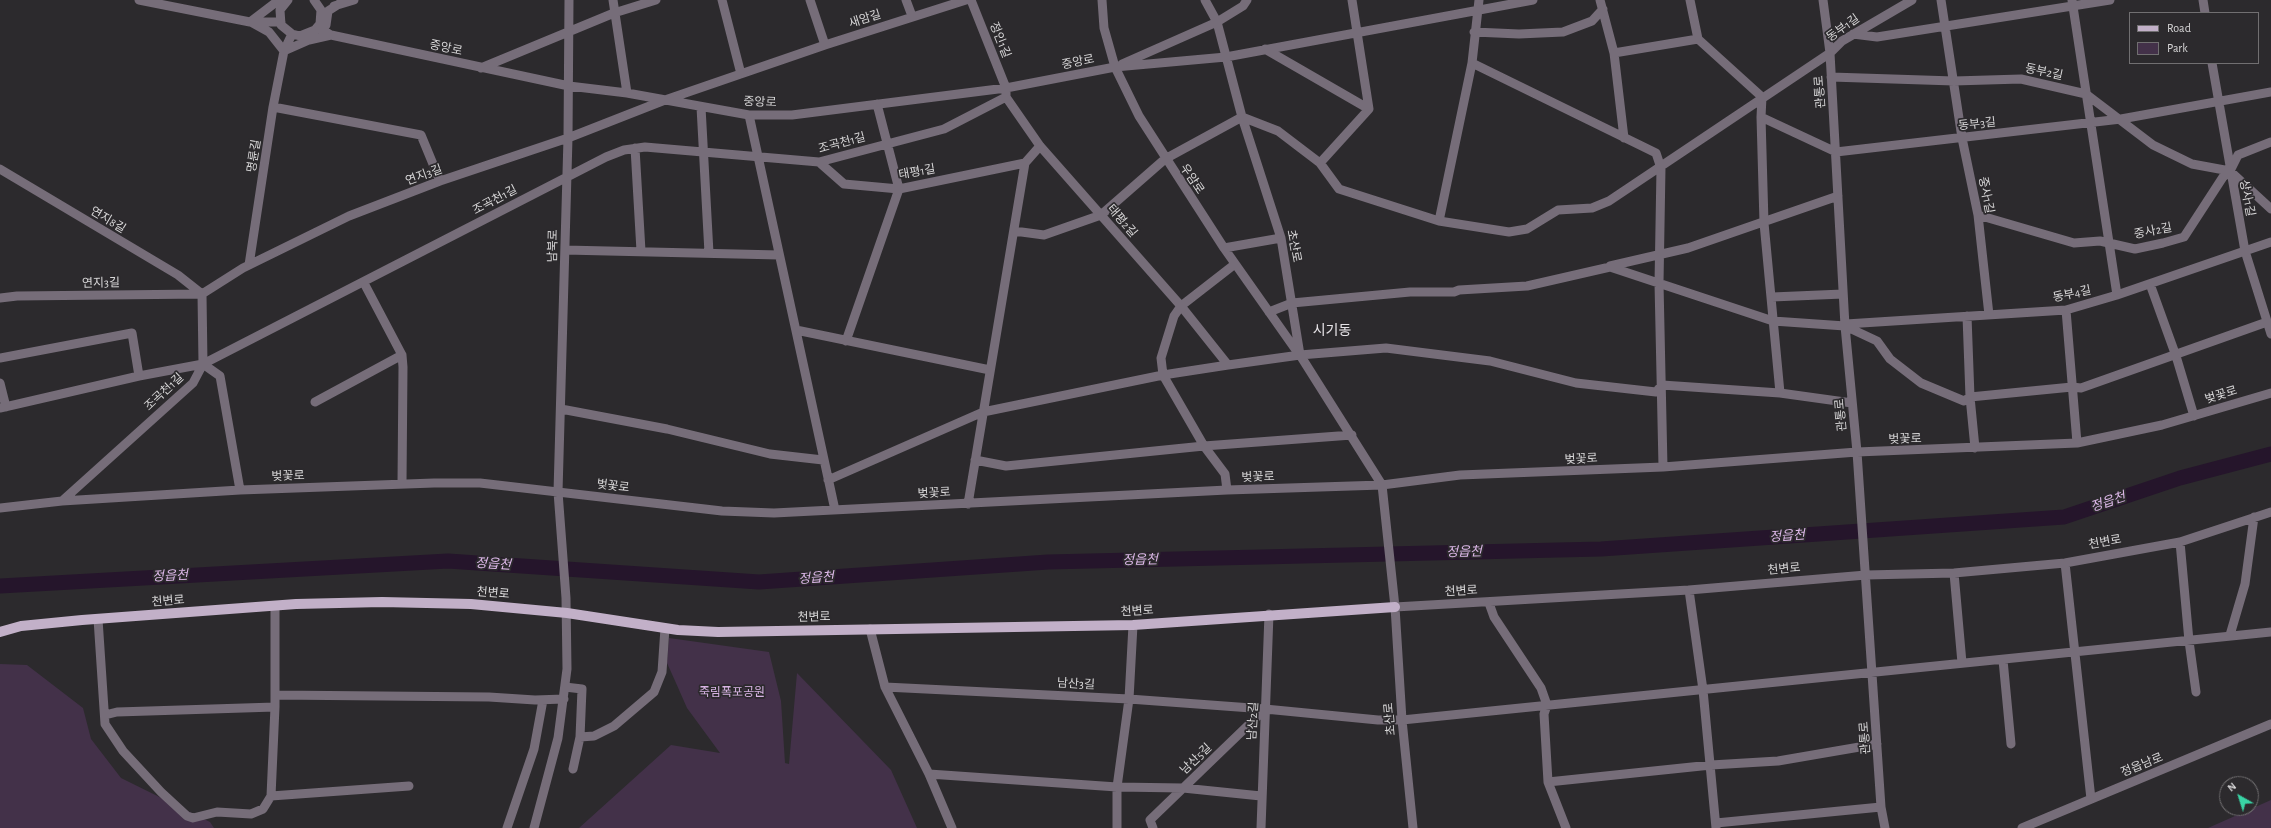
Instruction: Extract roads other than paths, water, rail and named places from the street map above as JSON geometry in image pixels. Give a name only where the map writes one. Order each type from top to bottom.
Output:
[{"type":"main road","name":"천변로","points":[[0,632],[21,626],[275,606],[426,602],[567,612],[665,628],[718,632],[870,628],[1133,625],[1269,614],[1395,607]]},
{"type":"street","points":[[139,0],[157,2],[250,22],[281,22]]},
{"type":"street","points":[[250,22],[279,0]]},
{"type":"street","points":[[288,0],[280,10],[281,22],[286,31],[300,36],[308,35],[318,27],[322,16],[321,10],[314,0]]},
{"type":"street","points":[[321,10],[336,2],[354,0]]},
{"type":"street","name":"남북로","points":[[534,828],[558,738],[565,687],[567,612],[558,492],[568,138],[569,0]]},
{"type":"street","points":[[613,0],[627,93]]},
{"type":"street","points":[[481,68],[569,34],[614,13],[656,0]]},
{"type":"street","points":[[722,0],[742,74]]},
{"type":"street","points":[[810,0],[825,45]]},
{"type":"street","points":[[906,0],[912,16]]},
{"type":"street","name":"새암길","points":[[665,100],[912,16],[966,0]]},
{"type":"street","name":"정인1길","points":[[971,0],[1006,93]]},
{"type":"street","name":"우암로","points":[[1102,0],[1104,28],[1115,67],[1139,116],[1165,159],[1224,248],[1300,355]]},
{"type":"street","name":"초산로","points":[[1205,0],[1217,22],[1242,117],[1281,238],[1300,355],[1352,435],[1382,485],[1395,607],[1402,720],[1413,828]]},
{"type":"street","points":[[1115,67],[1217,22],[1243,6],[1247,0]]},
{"type":"street","points":[[1352,0],[1369,110]]},
{"type":"street","points":[[1438,222],[1472,63],[1474,32],[1479,0]]},
{"type":"street","name":"중앙로","points":[[331,35],[569,86],[627,93],[748,115],[792,115],[877,104],[1006,93],[1115,67],[1226,57],[1532,0]]},
{"type":"street","points":[[1690,0],[1698,39],[1762,97],[1761,117],[1764,224],[1780,393]]},
{"type":"street","name":"관통로","points":[[1823,0],[1830,53],[1845,325],[1857,452],[1881,806],[1885,828]]},
{"type":"street","name":"동부1길","points":[[1242,117],[1278,131],[1320,163],[1339,189],[1438,222],[1509,232],[1528,229],[1558,210],[1592,208],[1609,201],[1661,168],[1700,138],[1830,53],[1842,41],[1912,0]]},
{"type":"street","name":"중사1길","points":[[1941,0],[1962,138],[1978,216],[1989,315]]},
{"type":"street","points":[[1853,34],[1877,37],[2072,3],[2110,0]]},
{"type":"street","points":[[2203,0],[2205,12]]},
{"type":"street","points":[[331,35],[326,24],[328,12],[336,2]]},
{"type":"street","points":[[2072,3],[2092,123],[2108,243],[2117,295]]},
{"type":"street","points":[[1474,32],[1519,34],[1563,32],[1592,21],[1601,4]]},
{"type":"street","points":[[1601,4],[1614,53],[1624,138]]},
{"type":"street","points":[[250,22],[269,32],[284,51],[308,40],[331,35]]},
{"type":"street","points":[[318,27],[331,35]]},
{"type":"street","name":"명륜길","points":[[249,265],[273,107],[284,51],[292,34]]},
{"type":"street","points":[[1614,53],[1698,39]]},
{"type":"street","points":[[1265,49],[1369,110]]},
{"type":"street","points":[[1472,63],[1656,153],[1661,168],[1659,283],[1663,467]]},
{"type":"street","name":"상사1길","points":[[2212,64],[2245,251],[2271,334]]},
{"type":"street","name":"동부2길","points":[[1831,77],[1954,81],[2021,79],[2086,94],[2153,144],[2192,164],[2230,172]]},
{"type":"street","name":"동부3길","points":[[1836,152],[2121,119],[2271,92]]},
{"type":"street","name":"조곡천1길","points":[[62,500],[193,383],[203,364],[364,283],[606,157],[635,148],[645,147],[703,150],[758,158],[819,162],[888,143],[944,130],[1006,93]]},
{"type":"street","name":"태평2길","points":[[1006,93],[1040,146],[1181,306],[1228,365]]},
{"type":"street","name":"연지3길","points":[[0,298],[17,296],[202,294],[249,265],[349,216],[440,181],[568,138],[665,100]]},
{"type":"street","points":[[846,341],[899,189],[877,104]]},
{"type":"street","points":[[273,107],[421,135],[440,181]]},
{"type":"street","points":[[702,107],[709,253]]},
{"type":"street","points":[[1320,163],[1369,110]]},
{"type":"street","points":[[748,115],[835,510]]},
{"type":"street","points":[[1014,231],[1044,235],[1101,215],[1165,159],[1242,117]]},
{"type":"street","points":[[1761,117],[1836,152]]},
{"type":"street","name":"중사2길","points":[[1978,216],[2029,232],[2074,243],[2100,241],[2135,249],[2184,237],[2223,177],[2230,172],[2238,155],[2271,142]]},
{"type":"street","points":[[968,504],[1025,163],[1040,146]]},
{"type":"street","points":[[635,148],[641,251]]},
{"type":"street","name":"태평1길","points":[[819,162],[844,184],[899,189],[1025,163]]},
{"type":"street","name":"연지8길","points":[[0,169],[178,275],[202,294]]},
{"type":"street","points":[[2230,172],[2271,209]]},
{"type":"street","points":[[1269,312],[1292,303],[1410,292],[1454,292],[1459,290],[1527,286],[1688,248],[1764,224],[1838,196]]},
{"type":"street","points":[[1224,248],[1281,238]]},
{"type":"street","name":"동부4길","points":[[1845,325],[2066,310],[2117,295],[2271,242]]},
{"type":"street","points":[[565,250],[779,255]]},
{"type":"street","points":[[1227,490],[1225,474],[1204,446],[1163,375],[1161,358],[1174,316],[1181,306],[1235,264]]},
{"type":"street","points":[[1610,267],[1773,321],[1845,325],[1877,341],[1890,359],[1921,383],[1964,401],[1970,397],[2072,387],[2082,388],[2176,356],[2267,322]]},
{"type":"street","points":[[364,283],[402,355],[402,483]]},
{"type":"street","points":[[2150,284],[2176,356],[2194,416]]},
{"type":"street","points":[[202,294],[203,364]]},
{"type":"street","points":[[1772,297],[1843,294]]},
{"type":"street","points":[[2066,310],[2077,443]]},
{"type":"street","points":[[1967,316],[1970,397],[1975,448]]},
{"type":"street","points":[[796,330],[990,370]]},
{"type":"street","points":[[0,358],[132,333],[138,376]]},
{"type":"street","points":[[828,480],[983,412],[1163,375],[1300,355],[1386,348],[1490,361],[1576,383],[1656,392],[1662,385]]},
{"type":"street","points":[[316,402],[402,355]]},
{"type":"street","points":[[0,382],[3,408],[138,376],[203,364],[220,376],[240,490]]},
{"type":"street","points":[[1662,385],[1780,393],[1852,403]]},
{"type":"street","name":"벚꽃로","points":[[0,508],[62,500],[402,483],[480,483],[722,511],[774,513],[1227,490],[1382,485],[1460,475],[1663,467],[1857,452],[2077,443],[2162,425],[2271,393]]},
{"type":"street","points":[[561,409],[667,429],[770,454],[824,460]]},
{"type":"street","points":[[975,460],[1006,466],[1204,446],[1352,435]]},
{"type":"street","name":"천변로","points":[[1395,607],[1489,603],[1689,590],[1866,575],[1954,573],[2065,562],[2180,542],[2271,512]]},
{"type":"street","points":[[2230,636],[2245,584],[2254,517]]},
{"type":"street","points":[[2180,542],[2189,641],[2196,692]]},
{"type":"street","points":[[2065,562],[2074,653],[2090,776],[2091,799]]},
{"type":"street","points":[[1954,573],[1962,663]]},
{"type":"street","points":[[1689,590],[1703,690],[1716,826],[1881,806]]},
{"type":"street","points":[[1489,603],[1494,618],[1541,688],[1547,705],[1544,714],[1548,782],[1566,828]]},
{"type":"street","points":[[98,619],[105,724],[123,751],[161,792],[187,816],[193,818],[217,812],[252,814],[263,809],[271,796],[275,707],[275,606]]},
{"type":"street","name":"남산2길","points":[[1261,828],[1269,614]]},
{"type":"street","points":[[1117,828],[1117,786],[1129,699],[1133,625]]},
{"type":"street","points":[[580,737],[594,736],[614,726],[654,692],[662,672],[665,628]]},
{"type":"street","points":[[870,628],[885,687],[929,774],[952,828]]},
{"type":"street","name":"남산3길","points":[[885,687],[1129,699],[1265,709],[1378,720],[1402,720],[2271,632]]},
{"type":"street","points":[[2003,660],[2011,744]]},
{"type":"street","points":[[565,687],[582,689],[580,737],[573,769]]},
{"type":"street","points":[[275,695],[488,697],[564,702],[581,708]]},
{"type":"street","points":[[506,828],[534,749],[544,700]]},
{"type":"street","points":[[105,715],[117,712],[275,707]]},
{"type":"street","name":"남산5길","points":[[1153,828],[1150,820],[1265,709]]},
{"type":"street","name":"정읍남로","points":[[2022,828],[2271,724]]},
{"type":"street","points":[[1548,782],[1711,764],[1778,761],[1877,744]]},
{"type":"street","points":[[929,774],[1117,786],[1183,788],[1261,796]]},
{"type":"street","points":[[271,796],[410,786]]},
{"type":"waterway","name":"정읍천","points":[[0,586],[448,561],[759,582],[1048,562],[1601,549],[2064,517],[2180,478],[2271,454]]},
{"type":"district","name":"시기동","points":[[1332,331]]},
{"type":"park label","name":"죽림폭포공원","points":[[732,692]]}]
